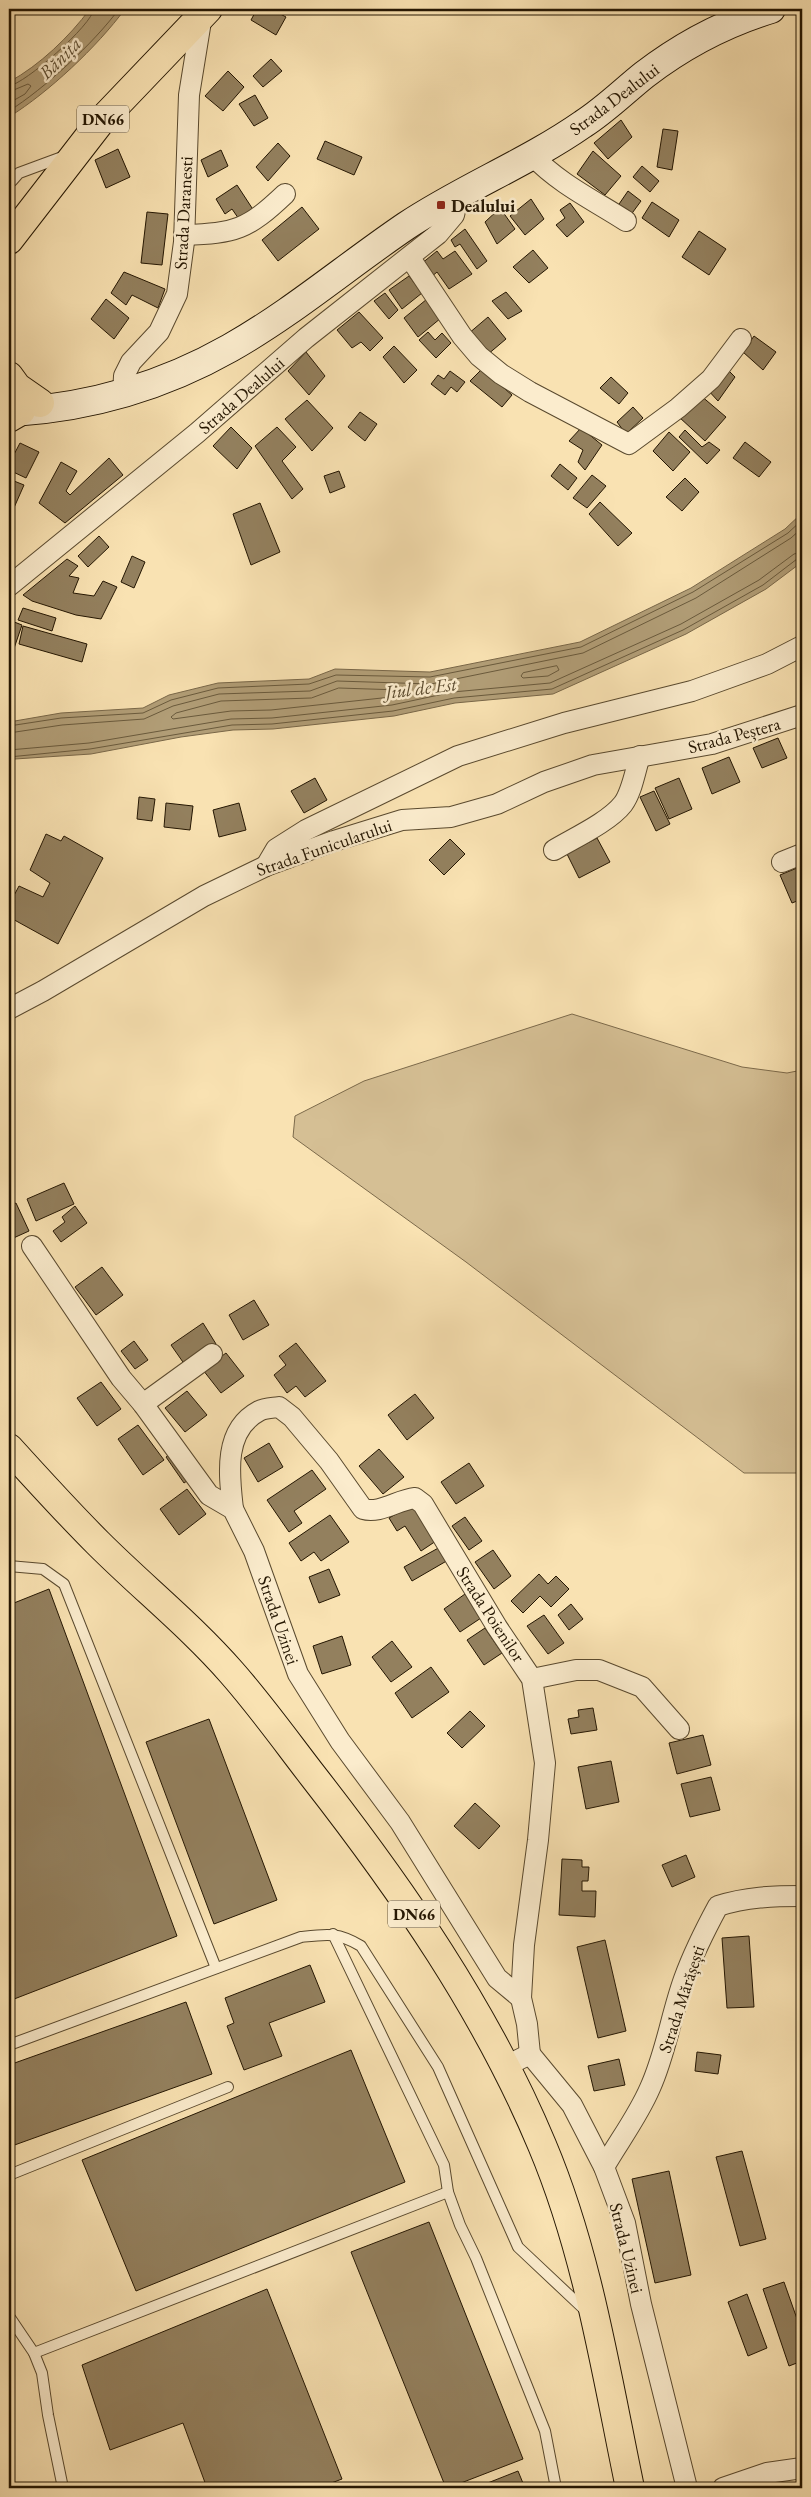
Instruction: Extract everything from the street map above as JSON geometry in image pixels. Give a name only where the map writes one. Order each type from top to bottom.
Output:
[{"type":"main road","name":"Strada Dealului","points":[[24,408],[123,394],[186,370],[230,348],[295,306],[406,226],[459,194],[533,156],[592,118],[644,75],[679,50],[714,31],[771,9]]},
{"type":"main road","name":"DN66","points":[[9,240],[101,121],[205,12]]},
{"type":"main road","points":[[9,376],[17,387],[24,408]]},
{"type":"main road","name":"DN66","points":[[9,1448],[99,1544],[204,1643],[255,1700],[353,1827],[452,1971],[505,2066],[548,2163],[580,2260],[595,2319],[630,2488]]},
{"type":"street","name":"Strada Daranesti","points":[[123,394],[124,376],[131,362],[159,332],[177,294],[184,235],[189,95],[205,12]]},
{"type":"street","points":[[533,156],[543,167],[626,221]]},
{"type":"street","points":[[184,235],[226,232],[245,227],[268,210],[285,194]]},
{"type":"street","name":"Strada Dealului","points":[[9,586],[197,433],[306,338],[410,258],[448,225],[458,205],[459,194]]},
{"type":"street","points":[[410,258],[462,336],[479,356],[501,374],[530,392],[629,444],[678,408],[711,379],[741,339]]},
{"type":"street","points":[[266,866],[276,849],[306,830],[385,789],[458,756],[564,723],[692,691],[767,664],[802,646]]},
{"type":"street","name":"Strada Peștera","points":[[664,751],[690,750],[802,715]]},
{"type":"street","name":"Strada Funicularului","points":[[9,1009],[204,896],[266,866],[334,841],[402,820],[451,817],[497,804],[544,782],[585,768],[664,751]]},
{"type":"street","points":[[554,850],[613,813],[623,804],[629,793],[640,756]]},
{"type":"street","points":[[782,862],[802,854]]},
{"type":"street","points":[[32,1246],[121,1378],[143,1404],[209,1495],[233,1509]]},
{"type":"street","points":[[143,1404],[212,1354]]},
{"type":"street","name":"Strada Poienilor","points":[[233,1509],[229,1477],[230,1450],[240,1427],[260,1410],[278,1407],[292,1417],[329,1460],[363,1509],[372,1512],[404,1499],[415,1498],[423,1504],[497,1627],[532,1679],[545,1763],[538,1840],[524,1944],[521,1998],[527,2024],[530,2054]]},
{"type":"street","name":"Strada Uzinei","points":[[233,1509],[254,1551],[298,1674],[340,1741],[414,1844],[497,1978],[521,1998]]},
{"type":"street","points":[[532,1679],[576,1670],[599,1670],[642,1687],[679,1729]]},
{"type":"street","name":"Strada Mărășești","points":[[604,2167],[628,2130],[650,2088],[670,2033],[684,1980],[704,1931],[718,1906],[735,1901],[770,1896],[802,1896]]},
{"type":"street","points":[[505,2066],[530,2054]]},
{"type":"street","name":"Strada Uzinei","points":[[530,2054],[572,2105],[604,2167],[625,2224],[641,2304],[687,2488]]},
{"type":"street","points":[[723,2488],[767,2473],[802,2468]]},
{"type":"lane","points":[[12,182],[19,173],[75,153]]},
{"type":"lane","points":[[9,1566],[43,1569],[64,1584],[216,1968]]},
{"type":"lane","points":[[333,1934],[383,2042],[434,2141],[444,2165],[448,2192],[542,2423],[556,2488]]},
{"type":"lane","points":[[9,2045],[301,1937],[333,1934],[346,1936],[361,1946],[438,2067],[518,2247],[595,2319]]},
{"type":"lane","points":[[9,2175],[228,2086]]},
{"type":"lane","points":[[34,2352],[448,2192]]},
{"type":"lane","points":[[9,2316],[34,2352],[42,2373],[49,2424],[63,2488]]},
{"type":"shaded area","points":[[572,1014],[742,1067],[787,1073],[802,1070],[802,1473],[744,1473],[466,1262],[293,1137],[295,1116],[364,1081]]},
{"type":"water","name":"Bănița","points":[[90,9],[125,9],[114,24],[72,68],[40,95],[9,117],[9,82],[53,50]]},
{"type":"water","name":"Jiul de Est","points":[[802,513],[802,562],[766,589],[686,634],[553,694],[455,703],[394,716],[273,729],[233,730],[181,737],[91,754],[15,759],[9,762],[9,722],[61,713],[143,708],[169,695],[218,683],[309,679],[335,669],[430,672],[580,642],[691,588],[785,529]]},
{"type":"building","points":[[257,9],[271,9],[286,17],[276,35],[251,20]]},
{"type":"building","points":[[271,59],[282,71],[263,87],[253,76]]},
{"type":"building","points":[[228,71],[244,87],[223,111],[205,96]]},
{"type":"building","points":[[255,95],[268,118],[254,126],[239,104]]},
{"type":"building","points":[[621,120],[632,137],[608,159],[594,143]]},
{"type":"building","points":[[663,129],[678,131],[672,170],[657,167]]},
{"type":"building","points":[[325,141],[362,157],[354,175],[317,159]]},
{"type":"building","points":[[278,143],[290,156],[268,181],[256,167]]},
{"type":"building","points":[[118,149],[130,177],[106,188],[95,160]]},
{"type":"building","points":[[221,150],[228,166],[208,177],[201,160]]},
{"type":"building","points":[[593,151],[621,176],[605,195],[577,174]]},
{"type":"building","points":[[642,166],[659,181],[650,192],[633,177]]},
{"type":"building","points":[[237,185],[254,211],[241,222],[232,209],[225,214],[216,199]]},
{"type":"building","points":[[628,191],[641,201],[630,216],[617,207]]},
{"type":"building","points":[[531,199],[544,219],[525,235],[510,216]]},
{"type":"building","points":[[652,202],[679,220],[669,237],[642,218]]},
{"type":"building","points":[[570,203],[584,222],[567,237],[556,225],[565,218],[560,210]]},
{"type":"building","points":[[302,207],[319,229],[278,261],[262,240]]},
{"type":"building","points":[[500,208],[515,229],[497,244],[485,222]]},
{"type":"building","points":[[147,212],[168,214],[162,265],[141,263]]},
{"type":"building","points":[[465,229],[487,261],[477,269],[460,244],[455,247],[451,240]]},
{"type":"building","points":[[699,231],[726,249],[709,275],[682,257]]},
{"type":"building","points":[[533,250],[548,268],[529,283],[513,267]]},
{"type":"building","points":[[437,251],[443,259],[455,251],[472,274],[449,289],[437,272],[430,278],[421,264]]},
{"type":"building","points":[[124,272],[165,289],[158,308],[132,295],[126,305],[111,293]]},
{"type":"building","points":[[409,276],[422,293],[402,309],[389,290]]},
{"type":"building","points":[[506,292],[522,311],[508,319],[492,301]]},
{"type":"building","points":[[385,293],[398,310],[389,319],[374,301]]},
{"type":"building","points":[[106,299],[129,318],[114,339],[91,319]]},
{"type":"building","points":[[427,299],[441,318],[418,337],[404,318]]},
{"type":"building","points":[[359,312],[383,338],[370,351],[361,342],[352,348],[337,330]]},
{"type":"building","points":[[488,317],[506,339],[487,355],[468,334]]},
{"type":"building","points":[[428,332],[435,340],[442,333],[451,343],[436,358],[419,340]]},
{"type":"building","points":[[754,336],[776,352],[763,370],[743,352]]},
{"type":"building","points":[[394,346],[417,370],[404,383],[383,357]]},
{"type":"building","points":[[306,352],[325,376],[309,395],[288,371]]},
{"type":"building","points":[[726,368],[735,377],[718,401],[707,389]]},
{"type":"building","points":[[482,369],[512,395],[502,407],[470,381]]},
{"type":"building","points":[[450,371],[465,382],[457,392],[451,387],[445,395],[431,384],[438,375],[444,379]]},
{"type":"building","points":[[611,377],[628,393],[619,404],[600,388]]},
{"type":"building","points":[[700,395],[726,417],[705,441],[679,417]]},
{"type":"building","points":[[307,400],[333,428],[312,451],[285,419]]},
{"type":"building","points":[[633,407],[643,418],[626,434],[617,422]]},
{"type":"building","points":[[360,412],[377,424],[365,441],[348,427]]},
{"type":"building","points":[[231,427],[252,448],[237,469],[213,446]]},
{"type":"building","points":[[277,427],[296,447],[282,461],[303,489],[292,499],[255,446]]},
{"type":"building","points":[[581,428],[602,445],[585,470],[578,462],[583,450],[569,441]]},
{"type":"building","points":[[685,430],[702,447],[709,442],[720,450],[707,464],[679,437]]},
{"type":"building","points":[[669,432],[690,452],[673,471],[653,451]]},
{"type":"building","points":[[745,442],[771,462],[759,477],[733,458]]},
{"type":"building","points":[[20,443],[39,452],[26,478],[9,470],[9,464]]},
{"type":"building","points":[[109,458],[123,475],[65,523],[39,503],[61,462],[77,471],[66,491],[70,495]]},
{"type":"building","points":[[560,464],[577,478],[568,490],[551,476]]},
{"type":"building","points":[[339,471],[345,487],[330,493],[324,476]]},
{"type":"building","points":[[592,475],[606,486],[587,508],[573,498]]},
{"type":"building","points":[[685,478],[699,492],[682,511],[666,497]]},
{"type":"building","points":[[9,479],[24,485],[13,510],[9,508]]},
{"type":"building","points":[[600,502],[632,533],[618,546],[589,514]]},
{"type":"building","points":[[260,503],[280,552],[251,565],[233,514]]},
{"type":"building","points":[[99,536],[109,547],[88,567],[78,556]]},
{"type":"building","points":[[132,556],[145,562],[134,588],[121,582]]},
{"type":"building","points":[[67,559],[78,566],[69,576],[79,578],[73,593],[94,596],[103,581],[117,587],[101,619],[76,615],[32,601],[23,595]]},
{"type":"building","points":[[23,608],[56,618],[52,631],[18,620]]},
{"type":"building","points":[[9,620],[22,625],[9,663]]},
{"type":"building","points":[[23,626],[87,644],[82,662],[19,644]]},
{"type":"building","points":[[778,738],[787,758],[762,768],[753,748]]},
{"type":"building","points":[[729,757],[740,782],[712,794],[702,768]]},
{"type":"building","points":[[315,778],[327,800],[304,813],[291,791]]},
{"type":"building","points":[[679,778],[692,809],[669,819],[655,788]]},
{"type":"building","points":[[654,791],[670,824],[656,831],[640,797]]},
{"type":"building","points":[[139,797],[155,799],[152,821],[137,819]]},
{"type":"building","points":[[166,803],[193,806],[190,830],[164,827]]},
{"type":"building","points":[[239,803],[246,830],[219,837],[213,810]]},
{"type":"building","points":[[46,834],[61,841],[64,836],[103,858],[58,944],[9,917],[9,905],[19,886],[43,897],[50,883],[30,870]]},
{"type":"building","points":[[597,838],[610,862],[579,878],[567,854]]},
{"type":"building","points":[[450,839],[465,854],[444,875],[429,860]]},
{"type":"building","points":[[802,866],[802,899],[792,903],[780,875]]},
{"type":"building","points":[[64,1183],[74,1204],[36,1221],[27,1199]]},
{"type":"building","points":[[16,1203],[29,1231],[9,1240],[9,1206]]},
{"type":"building","points":[[75,1206],[87,1223],[61,1242],[53,1231],[65,1222],[62,1217]]},
{"type":"building","points":[[102,1267],[123,1295],[96,1315],[75,1287]]},
{"type":"building","points":[[254,1300],[269,1325],[243,1340],[229,1315]]},
{"type":"building","points":[[203,1323],[216,1344],[185,1365],[171,1345]]},
{"type":"building","points":[[134,1341],[148,1360],[135,1369],[121,1351]]},
{"type":"building","points":[[296,1343],[326,1381],[305,1397],[296,1386],[287,1393],[274,1375],[286,1365],[279,1356]]},
{"type":"building","points":[[226,1353],[244,1376],[221,1393],[203,1370]]},
{"type":"building","points":[[101,1382],[121,1409],[97,1426],[77,1398]]},
{"type":"building","points":[[187,1391],[207,1415],[185,1432],[165,1408]]},
{"type":"building","points":[[415,1394],[434,1418],[407,1440],[388,1415]]},
{"type":"building","points":[[138,1425],[164,1460],[143,1475],[118,1439]]},
{"type":"building","points":[[269,1443],[283,1467],[258,1482],[244,1458]]},
{"type":"building","points":[[379,1449],[404,1477],[383,1494],[359,1466]]},
{"type":"building","points":[[176,1450],[194,1476],[184,1483],[166,1457]]},
{"type":"building","points":[[469,1463],[484,1486],[456,1504],[441,1482]]},
{"type":"building","points":[[312,1470],[326,1489],[294,1511],[302,1523],[289,1532],[267,1500]]},
{"type":"building","points":[[187,1489],[206,1514],[179,1535],[160,1509]]},
{"type":"building","points":[[412,1505],[439,1539],[421,1551],[405,1526],[397,1531],[389,1518]]},
{"type":"building","points":[[330,1515],[349,1542],[321,1561],[314,1552],[301,1561],[289,1543]]},
{"type":"building","points":[[465,1517],[482,1541],[469,1550],[452,1526]]},
{"type":"building","points":[[442,1546],[450,1559],[412,1581],[404,1567]]},
{"type":"building","points":[[493,1550],[511,1576],[494,1589],[475,1562]]},
{"type":"building","points":[[329,1569],[340,1595],[319,1603],[309,1577]]},
{"type":"building","points":[[539,1574],[548,1584],[556,1576],[569,1589],[551,1607],[540,1596],[523,1613],[511,1601]]},
{"type":"building","points":[[49,1589],[177,1936],[9,2001],[9,1605]]},
{"type":"building","points":[[465,1594],[481,1618],[460,1632],[444,1609]]},
{"type":"building","points":[[571,1604],[583,1619],[569,1630],[558,1615]]},
{"type":"building","points":[[544,1615],[564,1643],[548,1654],[527,1626]]},
{"type":"building","points":[[485,1628],[502,1653],[484,1665],[467,1640]]},
{"type":"building","points":[[342,1636],[351,1665],[322,1674],[313,1646]]},
{"type":"building","points":[[392,1641],[412,1667],[391,1682],[372,1657]]},
{"type":"building","points":[[431,1667],[449,1692],[412,1718],[395,1693]]},
{"type":"building","points":[[593,1708],[597,1730],[571,1734],[568,1719],[579,1717],[578,1710]]},
{"type":"building","points":[[470,1711],[485,1726],[462,1748],[447,1733]]},
{"type":"building","points":[[209,1719],[277,1900],[214,1924],[146,1742]]},
{"type":"building","points":[[703,1735],[711,1765],[677,1774],[669,1743]]},
{"type":"building","points":[[611,1761],[619,1802],[586,1809],[578,1767]]},
{"type":"building","points":[[711,1777],[720,1810],[690,1817],[681,1784]]},
{"type":"building","points":[[475,1803],[500,1826],[479,1849],[454,1826]]},
{"type":"building","points":[[686,1855],[695,1877],[672,1887],[662,1865]]},
{"type":"building","points":[[562,1859],[582,1860],[582,1867],[589,1867],[588,1881],[582,1881],[582,1891],[596,1891],[595,1917],[559,1915]]},
{"type":"building","points":[[749,1936],[754,2007],[727,2008],[722,1938]]},
{"type":"building","points":[[605,1940],[626,2031],[598,2038],[577,1947]]},
{"type":"building","points":[[310,1965],[325,2002],[269,2023],[282,2056],[244,2070],[227,2026],[234,2023],[225,1998]]},
{"type":"building","points":[[186,2002],[212,2074],[9,2147],[9,2065]]},
{"type":"building","points":[[351,2050],[405,2182],[136,2291],[82,2160]]},
{"type":"building","points":[[697,2052],[721,2055],[718,2074],[695,2071]]},
{"type":"building","points":[[619,2059],[625,2085],[594,2091],[588,2066]]},
{"type":"building","points":[[742,2151],[766,2239],[740,2246],[716,2157]]},
{"type":"building","points":[[669,2171],[691,2275],[655,2283],[632,2179]]},
{"type":"building","points":[[429,2222],[523,2459],[448,2488],[446,2488],[351,2252]]},
{"type":"building","points":[[784,2282],[802,2333],[802,2361],[789,2366],[763,2289]]},
{"type":"building","points":[[267,2289],[342,2479],[318,2488],[207,2488],[183,2423],[110,2450],[82,2365]]},
{"type":"building","points":[[747,2294],[767,2348],[748,2356],[728,2302]]},
{"type":"building","points":[[518,2471],[525,2488],[475,2488]]},
{"type":"place","name":"Dealului","points":[[441,205]]}]
